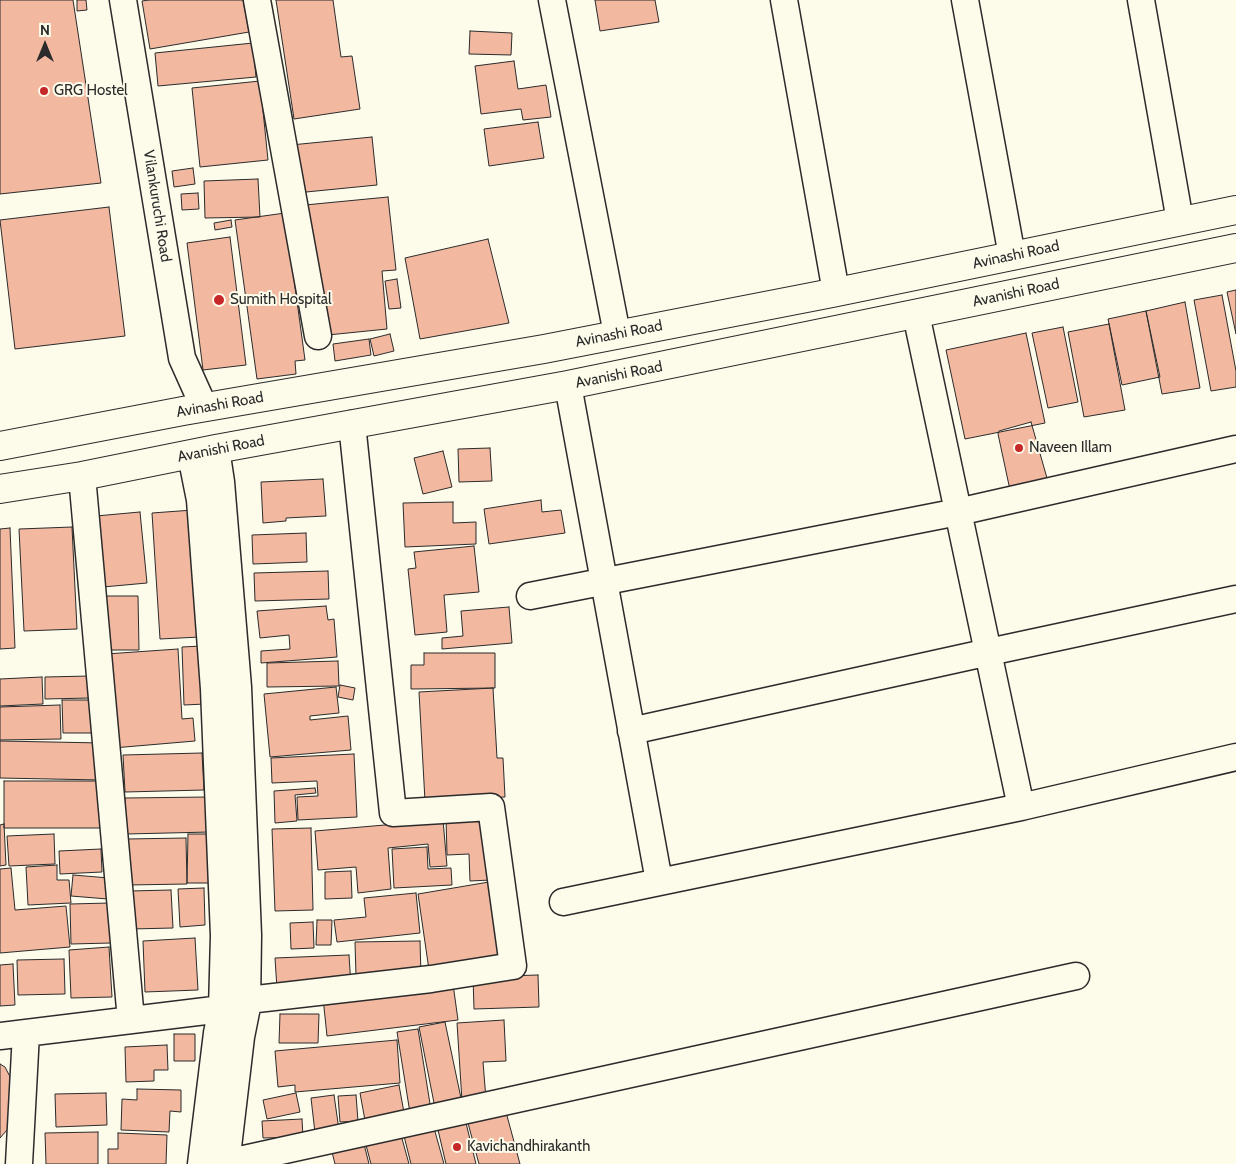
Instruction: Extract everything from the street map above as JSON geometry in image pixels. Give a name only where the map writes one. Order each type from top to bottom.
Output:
[{"type":"main road","name":"Avinashi Road","points":[[0,446],[193,409],[617,334],[780,303],[1236,210]]},
{"type":"main road","name":"Avanishi Road","points":[[0,489],[82,476],[568,385],[1236,248]]},
{"type":"main road","points":[[980,262],[989,299]]},
{"type":"main road","points":[[780,303],[787,341]]},
{"type":"street","name":"Vilankuruchi Road","points":[[123,0],[182,358],[193,409]]},
{"type":"street","points":[[258,0],[318,336]]},
{"type":"street","points":[[552,0],[617,334]]},
{"type":"street","points":[[784,0],[836,292]]},
{"type":"street","points":[[965,0],[1012,256]]},
{"type":"street","points":[[1141,0],[1180,221]]},
{"type":"street","points":[[916,314],[1021,807]]},
{"type":"street","points":[[568,385],[659,881]]},
{"type":"street","points":[[0,1036],[222,1009],[248,1000],[432,979],[513,966],[491,807],[393,813],[352,424]]},
{"type":"street","points":[[530,596],[958,512],[1236,449]]},
{"type":"street","points":[[204,452],[221,482],[238,688],[248,935],[248,1000],[218,1164]]},
{"type":"street","points":[[204,452],[200,500],[214,689],[224,936],[222,1009],[217,1033],[218,1164]]},
{"type":"street","points":[[82,476],[131,1020]]},
{"type":"street","points":[[631,732],[1236,599]]},
{"type":"street","points":[[563,902],[1021,807],[1236,757]]},
{"type":"street","points":[[218,1164],[1076,976]]},
{"type":"street","points":[[19,1164],[26,1032]]},
{"type":"building","name":"GRG Hostel","points":[[0,0],[73,0],[101,183],[0,194]]},
{"type":"building","points":[[77,0],[86,0],[87,10],[77,11]]},
{"type":"building","points":[[243,0],[249,32],[150,49],[142,1]]},
{"type":"building","points":[[276,0],[333,0],[341,57],[352,56],[360,109],[294,119]]},
{"type":"building","points":[[595,0],[655,0],[659,22],[600,31]]},
{"type":"building","points":[[470,31],[512,33],[511,55],[469,54]]},
{"type":"building","points":[[253,43],[256,77],[158,86],[155,53]]},
{"type":"building","points":[[514,61],[518,89],[546,85],[551,117],[523,120],[521,109],[481,114],[475,66]]},
{"type":"building","points":[[260,81],[268,160],[200,167],[192,88]]},
{"type":"building","points":[[538,122],[544,158],[489,166],[484,129]]},
{"type":"building","points":[[372,137],[377,185],[296,193],[291,145]]},
{"type":"building","points":[[193,168],[195,184],[174,187],[172,171]]},
{"type":"building","points":[[258,179],[260,217],[205,218],[204,181]]},
{"type":"building","points":[[198,193],[199,209],[182,210],[181,194]]},
{"type":"building","points":[[388,197],[396,270],[382,271],[387,329],[318,336],[305,205]]},
{"type":"building","points":[[109,207],[125,336],[15,349],[0,220]]},
{"type":"building","points":[[285,213],[305,360],[295,361],[296,374],[257,379],[235,220]]},
{"type":"building","points":[[231,220],[232,227],[215,230],[214,223]]},
{"type":"building","points":[[230,237],[246,365],[203,370],[187,243]]},
{"type":"building","points":[[488,239],[509,323],[420,339],[405,258]]},
{"type":"building","points":[[397,279],[401,308],[389,309],[385,281]]},
{"type":"building","points":[[1236,290],[1236,334],[1227,292]]},
{"type":"building","points":[[1222,295],[1236,371],[1236,387],[1211,391],[1194,300]]},
{"type":"building","points":[[1185,302],[1200,388],[1162,394],[1146,311]]},
{"type":"building","points":[[1146,311],[1160,377],[1122,385],[1108,319]]},
{"type":"building","points":[[1109,324],[1125,410],[1084,417],[1068,332]]},
{"type":"building","points":[[1063,327],[1078,402],[1048,408],[1032,333]]},
{"type":"building","points":[[1026,333],[1045,423],[965,439],[946,350]]},
{"type":"building","points":[[390,334],[394,351],[374,356],[370,339]]},
{"type":"building","points":[[369,339],[371,355],[335,361],[333,344]]},
{"type":"building","name":"Naveen Illam","points":[[1031,422],[1049,485],[1010,490],[998,434],[999,431]]},
{"type":"building","points":[[490,448],[492,481],[459,482],[458,449]]},
{"type":"building","points":[[443,451],[452,487],[423,494],[414,458]]},
{"type":"building","points":[[323,479],[326,516],[286,518],[286,521],[263,523],[261,482]]},
{"type":"building","points":[[541,500],[542,512],[561,510],[565,533],[489,544],[484,509]]},
{"type":"building","points":[[453,502],[453,523],[476,522],[476,544],[405,547],[403,503]]},
{"type":"building","points":[[193,510],[200,637],[160,639],[152,513]]},
{"type":"building","points":[[140,512],[147,583],[103,587],[96,516]]},
{"type":"building","points":[[72,527],[77,629],[24,631],[19,529]]},
{"type":"building","points":[[10,528],[15,648],[0,649],[0,529]]},
{"type":"building","points":[[306,533],[307,562],[253,564],[252,535]]},
{"type":"building","points":[[474,546],[479,592],[444,595],[447,632],[415,635],[408,569],[416,568],[414,552]]},
{"type":"building","points":[[328,571],[329,599],[255,601],[254,573]]},
{"type":"building","points":[[102,596],[138,596],[139,650],[103,650]]},
{"type":"building","points":[[326,606],[328,620],[334,619],[337,657],[261,663],[261,651],[290,649],[289,635],[260,638],[257,611]]},
{"type":"building","points":[[509,607],[512,643],[442,649],[442,638],[463,636],[461,611]]},
{"type":"building","points":[[202,646],[205,704],[184,705],[182,647]]},
{"type":"building","points":[[178,649],[182,719],[193,718],[195,741],[113,748],[106,654]]},
{"type":"building","points":[[424,653],[495,653],[495,688],[411,689],[411,665],[424,665]]},
{"type":"building","points":[[338,661],[339,686],[267,687],[267,663]]},
{"type":"building","points":[[90,676],[90,698],[45,699],[45,677]]},
{"type":"building","points":[[42,677],[43,704],[0,706],[0,679]]},
{"type":"building","points":[[340,685],[355,688],[353,700],[338,697]]},
{"type":"building","points":[[336,687],[339,713],[310,716],[310,720],[348,716],[351,750],[270,757],[264,694]]},
{"type":"building","points":[[493,688],[497,758],[503,758],[505,797],[425,801],[419,692]]},
{"type":"building","points":[[62,700],[94,700],[94,733],[63,733]]},
{"type":"building","points":[[60,705],[61,739],[0,740],[0,707]]},
{"type":"building","points":[[0,741],[102,743],[101,780],[0,778]]},
{"type":"building","points":[[202,753],[204,790],[125,792],[123,755]]},
{"type":"building","points":[[354,754],[357,817],[298,820],[297,797],[318,796],[317,781],[272,783],[271,758]]},
{"type":"building","points":[[4,781],[101,781],[101,828],[4,828]]},
{"type":"building","points":[[315,788],[316,793],[295,795],[297,821],[275,823],[274,791]]},
{"type":"building","points":[[209,797],[210,832],[126,834],[125,798]]},
{"type":"building","points":[[488,816],[491,880],[470,881],[469,854],[447,855],[446,818]]},
{"type":"building","points":[[443,820],[447,866],[430,867],[428,844],[388,848],[391,889],[358,893],[356,867],[318,870],[315,831]]},
{"type":"building","points":[[4,824],[6,865],[0,866],[0,825]]},
{"type":"building","points":[[311,828],[313,910],[275,911],[272,829]]},
{"type":"building","points":[[54,834],[55,864],[9,866],[7,836]]},
{"type":"building","points":[[188,834],[215,834],[214,883],[187,883]]},
{"type":"building","points":[[186,838],[187,884],[128,885],[127,839]]},
{"type":"building","points":[[427,847],[428,869],[451,868],[452,885],[394,888],[392,849]]},
{"type":"building","points":[[101,849],[102,872],[60,874],[59,851]]},
{"type":"building","points":[[57,865],[57,880],[69,880],[71,903],[28,905],[26,867]]},
{"type":"building","points":[[11,868],[15,910],[66,906],[70,947],[0,953],[0,869]]},
{"type":"building","points":[[351,871],[352,898],[325,899],[325,872]]},
{"type":"building","points":[[73,875],[109,878],[108,899],[71,896]]},
{"type":"building","points":[[495,881],[507,962],[429,970],[418,894]]},
{"type":"building","points":[[204,888],[205,925],[180,927],[178,889]]},
{"type":"building","points":[[171,890],[173,928],[131,929],[130,891]]},
{"type":"building","points":[[416,893],[420,933],[337,942],[334,920],[366,917],[364,898]]},
{"type":"building","points":[[110,903],[111,943],[71,944],[70,904]]},
{"type":"building","points":[[317,920],[332,920],[331,945],[316,945]]},
{"type":"building","points":[[313,922],[314,948],[291,949],[290,923]]},
{"type":"building","points":[[195,938],[198,990],[145,992],[143,941]]},
{"type":"building","points":[[420,941],[421,975],[356,976],[355,942]]},
{"type":"building","points":[[109,947],[112,997],[71,998],[69,950]]},
{"type":"building","points":[[349,955],[351,986],[277,989],[275,958]]},
{"type":"building","points":[[64,959],[65,994],[18,995],[17,960]]},
{"type":"building","points":[[13,964],[15,1005],[0,1006],[0,965]]},
{"type":"building","points":[[538,975],[539,1007],[474,1009],[473,977]]},
{"type":"building","points":[[453,984],[458,1020],[327,1036],[323,998]]},
{"type":"building","points":[[280,1014],[319,1014],[318,1043],[279,1043]]},
{"type":"building","points":[[504,1020],[506,1061],[483,1062],[486,1099],[462,1101],[457,1023]]},
{"type":"building","points":[[445,1022],[462,1103],[435,1108],[419,1027]]},
{"type":"building","points":[[418,1029],[431,1110],[410,1113],[397,1032]]},
{"type":"building","points":[[174,1034],[195,1034],[195,1061],[174,1061]]},
{"type":"building","points":[[397,1040],[400,1083],[295,1092],[295,1085],[278,1087],[275,1051]]},
{"type":"building","points":[[167,1045],[168,1070],[154,1070],[154,1081],[126,1082],[125,1047]]},
{"type":"building","points":[[0,1064],[5,1067],[19,1094],[14,1122],[0,1138]]},
{"type":"building","points":[[399,1085],[405,1118],[366,1126],[360,1093]]},
{"type":"building","points":[[137,1089],[181,1090],[181,1112],[170,1111],[169,1132],[121,1130],[122,1099],[137,1100]]},
{"type":"building","points":[[106,1093],[107,1125],[56,1127],[55,1094]]},
{"type":"building","points":[[296,1093],[300,1112],[267,1119],[263,1100]]},
{"type":"building","points":[[334,1095],[339,1130],[315,1133],[311,1098]]},
{"type":"building","points":[[356,1095],[358,1121],[340,1122],[338,1096]]},
{"type":"building","points":[[506,1112],[520,1164],[479,1164],[468,1123]]},
{"type":"building","points":[[302,1119],[303,1137],[263,1138],[262,1121]]},
{"type":"building","name":"Kavichandhirakanth","points":[[466,1123],[476,1164],[446,1164],[438,1130]]},
{"type":"building","points":[[434,1128],[444,1164],[411,1164],[404,1136]]},
{"type":"building","points":[[98,1132],[98,1164],[46,1164],[45,1133]]},
{"type":"building","points":[[118,1133],[167,1135],[166,1164],[108,1164],[108,1149],[118,1149]]},
{"type":"building","points":[[401,1135],[409,1164],[371,1164],[366,1145]]},
{"type":"building","points":[[364,1144],[369,1164],[335,1164],[332,1152]]},
{"type":"place","name":"GRG Hostel","points":[[44,91]]},
{"type":"place","name":"Sumith Hospital","points":[[219,300]]},
{"type":"place","name":"Naveen Illam","points":[[1019,448]]},
{"type":"place","name":"Kavichandhirakanth","points":[[457,1147]]}]
